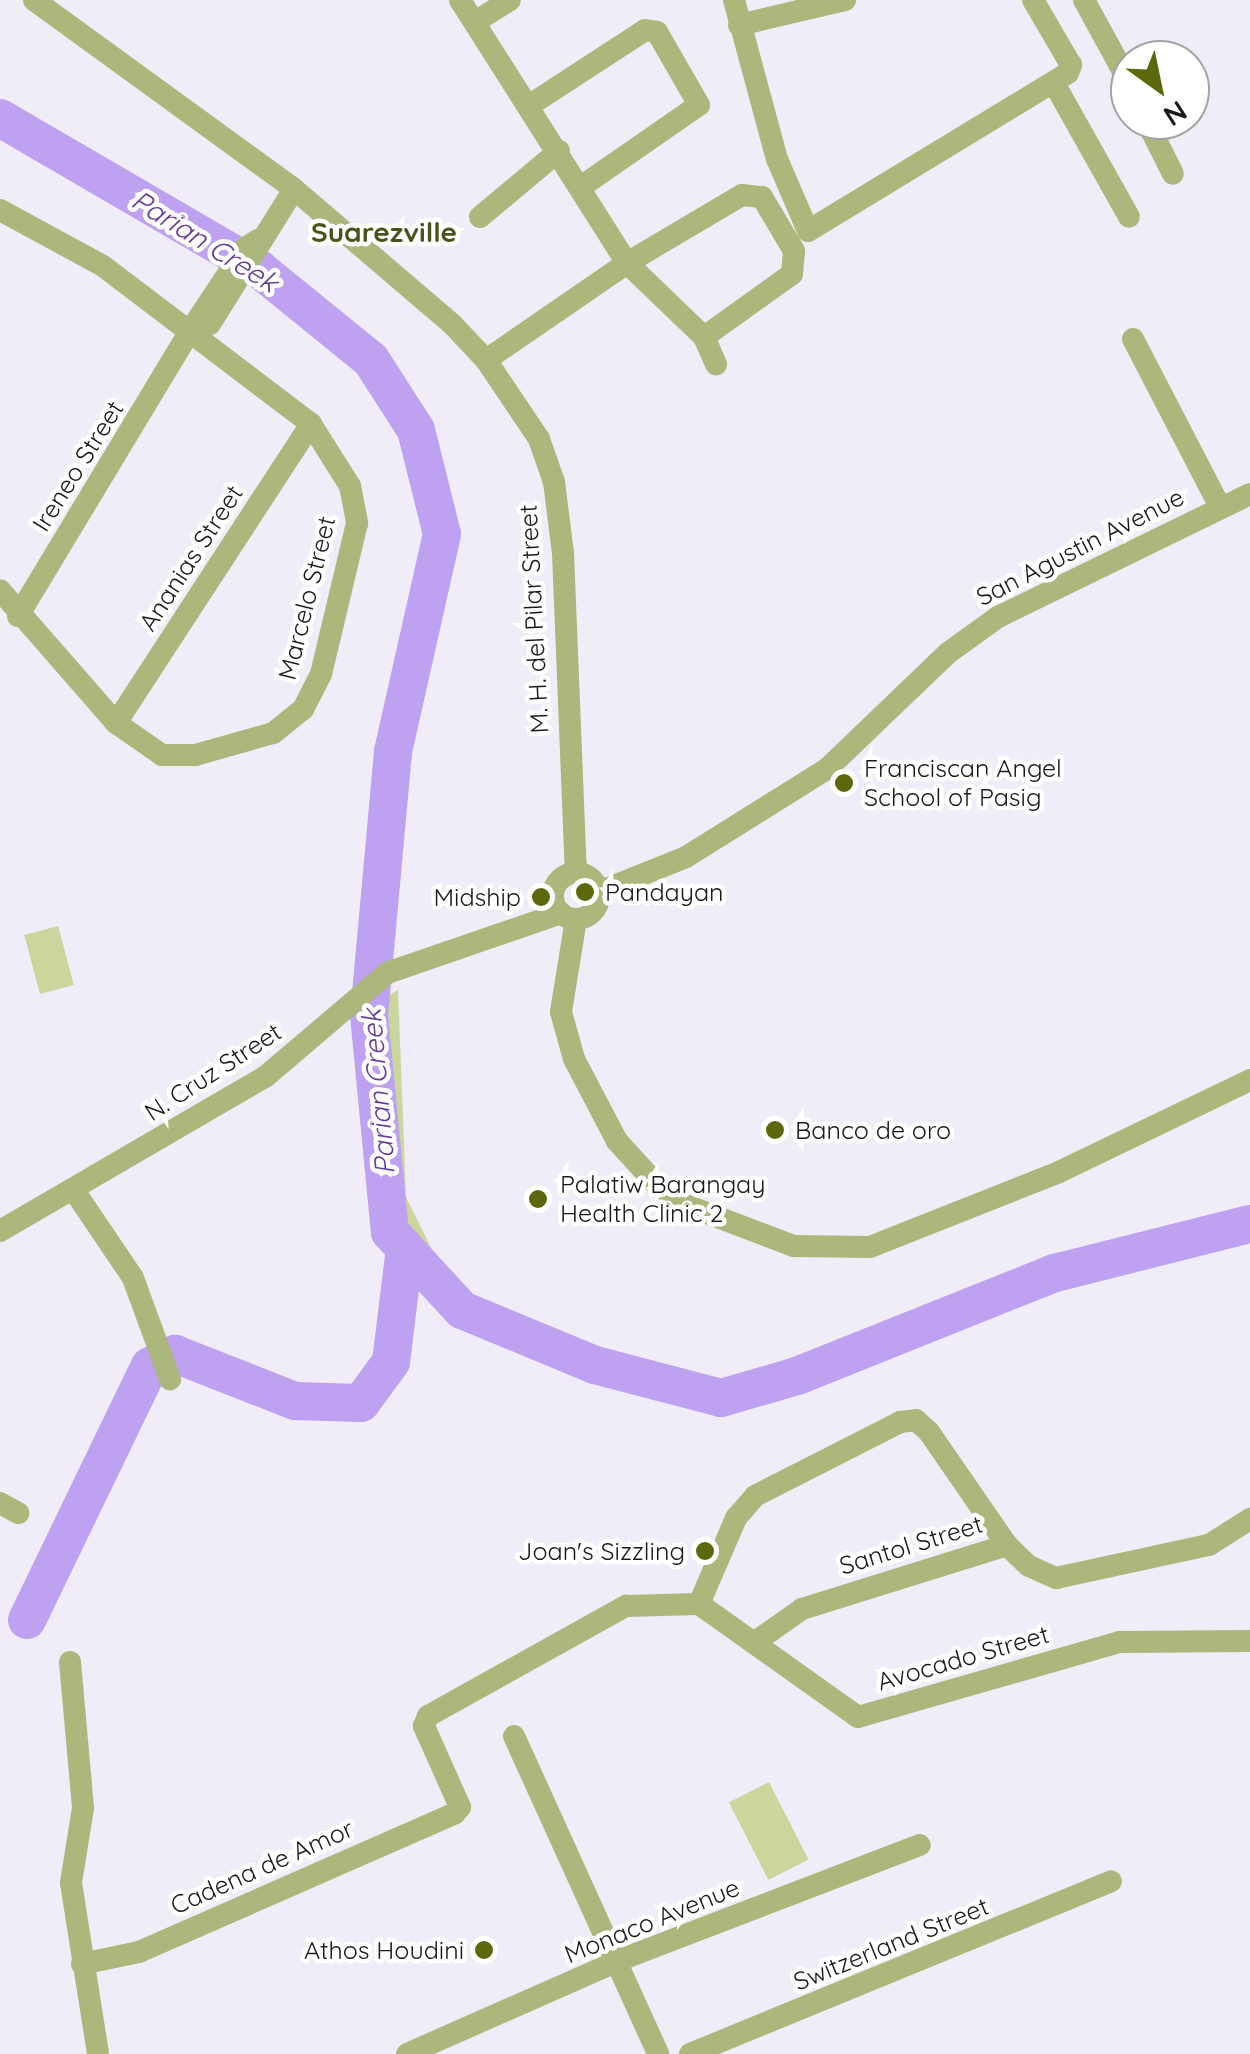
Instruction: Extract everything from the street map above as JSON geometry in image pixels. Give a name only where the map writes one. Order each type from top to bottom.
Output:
[{"type":"street","name":"M. H. del Pilar Street","points":[[34,0],[294,189],[486,360],[539,439],[554,482],[576,872]]},
{"type":"street","points":[[460,0],[582,186],[627,263],[704,338],[716,364]]},
{"type":"street","points":[[475,22],[510,0]]},
{"type":"street","points":[[734,0],[777,159],[808,231],[1055,85],[1071,65],[1033,0]]},
{"type":"street","points":[[739,25],[845,0]]},
{"type":"street","points":[[1084,0],[1110,47]]},
{"type":"street","points":[[530,106],[646,30],[657,32],[699,105],[582,186]]},
{"type":"street","points":[[1055,85],[1128,217]]},
{"type":"street","points":[[1156,140],[1172,174]]},
{"type":"street","points":[[480,217],[559,150]]},
{"type":"street","name":"Ireneo Street","points":[[18,616],[192,337],[294,189]]},
{"type":"street","points":[[486,360],[627,263],[742,194],[762,197],[794,251],[792,274],[704,338]]},
{"type":"street","name":"Marcelo Street","points":[[0,210],[103,266],[311,424],[350,486],[358,523],[322,674],[304,709],[273,732],[195,755],[162,755],[116,723],[18,616],[0,590]]},
{"type":"street","points":[[1133,340],[1220,508]]},
{"type":"street","name":"Ananias Street","points":[[116,723],[311,424]]},
{"type":"street","name":"San Agustin Avenue","points":[[599,892],[686,858],[827,769],[948,653],[998,616],[1250,494]]},
{"type":"street","points":[[568,916],[596,908],[599,892],[591,878],[576,872],[556,884],[553,900],[568,916],[561,1012],[574,1059],[618,1141],[670,1199],[794,1246],[870,1247],[1059,1172],[1250,1080]]},
{"type":"street","name":"N. Cruz Street","points":[[0,1231],[265,1077],[387,973],[568,916]]},
{"type":"street","points":[[73,1190],[133,1278],[168,1368]]},
{"type":"street","points":[[699,1604],[736,1518],[755,1496],[900,1422],[916,1420],[932,1435],[1007,1545]]},
{"type":"street","name":"Santol Street","points":[[758,1640],[802,1609],[1007,1545],[1028,1566],[1056,1578],[1209,1545],[1250,1519]]},
{"type":"street","name":"Cadena de Amor","points":[[82,1964],[139,1952],[460,1808],[426,1719],[570,1642],[608,1613],[647,1603],[699,1604]]},
{"type":"street","name":"Avocado Street","points":[[699,1604],[758,1640],[858,1717],[1120,1642],[1250,1641]]},
{"type":"street","points":[[70,1662],[83,1808],[71,1883],[98,2054]]},
{"type":"street","points":[[514,1736],[620,1960],[658,2054]]},
{"type":"street","name":"Monaco Avenue","points":[[406,2054],[620,1960],[920,1845]]},
{"type":"street","name":"Switzerland Street","points":[[690,2054],[1111,1882]]},
{"type":"green space","points":[[58,926],[74,985],[40,994],[24,935]]},
{"type":"green space","points":[[398,990],[406,1197],[436,1258],[428,1264],[410,1242],[388,1191],[384,998]]},
{"type":"green space","points":[[769,1782],[808,1860],[768,1880],[729,1802]]},
{"type":"waterway","name":"Parian Creek","points":[[0,118],[259,269],[371,360],[416,430],[442,534],[393,752],[369,1015],[390,1232],[462,1310],[595,1365],[721,1398],[797,1376],[1055,1273],[1250,1224]]},
{"type":"waterway","points":[[27,1620],[150,1366],[175,1354],[295,1401],[361,1403],[391,1362],[405,1248]]},
{"type":"place","name":"Franciscan Angel School of Pasig","points":[[844,783]]},
{"type":"place","name":"Pandayan","points":[[585,892]]},
{"type":"place","name":"Midship","points":[[541,897]]},
{"type":"place","name":"Banco de oro","points":[[775,1130]]},
{"type":"place","name":"Palatiw Barangay Health Clinic 2","points":[[538,1199]]},
{"type":"place","name":"Joan's Sizzling","points":[[705,1551]]},
{"type":"place","name":"Athos Houdini","points":[[484,1950]]},
{"type":"district","name":"Suarezville","points":[[384,232]]}]
